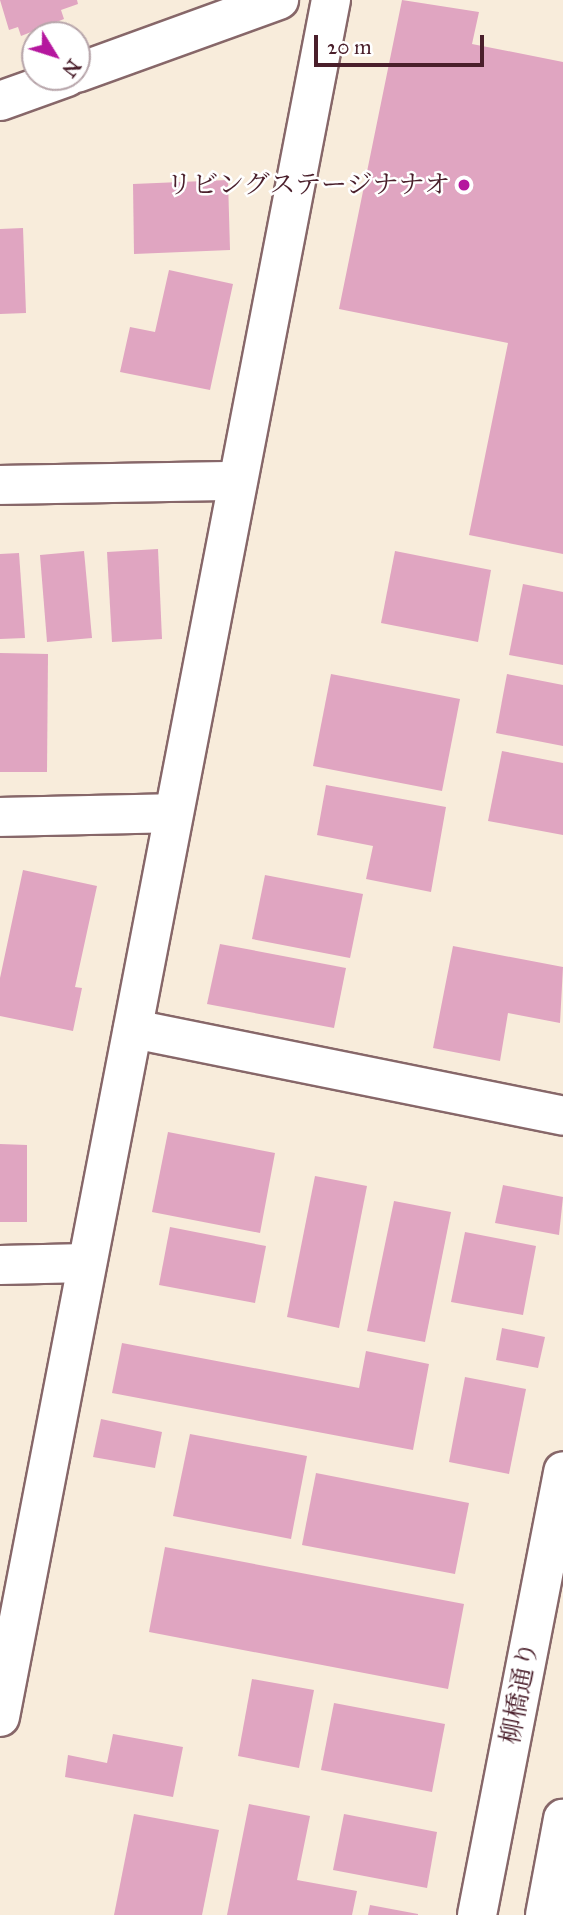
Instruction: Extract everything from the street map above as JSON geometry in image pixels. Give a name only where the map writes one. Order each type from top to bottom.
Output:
[{"type":"street","points":[[91,68],[279,0]]},
{"type":"street","points":[[0,1717],[236,481],[331,0]]},
{"type":"street","points":[[0,102],[29,91]]},
{"type":"street","points":[[0,485],[236,481]]},
{"type":"street","points":[[0,817],[173,813]]},
{"type":"street","points":[[133,1029],[563,1116]]},
{"type":"street","points":[[0,1265],[87,1262]]},
{"type":"street","name":"柳橋通り","points":[[477,1915],[563,1471]]},
{"type":"street","points":[[545,1915],[563,1819]]},
{"type":"building","points":[[0,0],[77,0],[78,4],[61,10],[64,19],[21,21],[21,36],[18,27],[9,30]]},
{"type":"building","name":"リビングステージナナオ","points":[[402,0],[479,12],[472,44],[563,62],[563,554],[469,535],[508,343],[339,309]]},
{"type":"building","points":[[228,180],[230,250],[134,254],[133,184]]},
{"type":"building","points":[[23,228],[26,313],[0,314],[0,229]]},
{"type":"building","points":[[169,270],[233,284],[210,390],[120,372],[130,327],[155,332]]},
{"type":"building","points":[[158,549],[162,639],[112,642],[107,552]]},
{"type":"building","points":[[84,551],[92,638],[47,642],[40,555]]},
{"type":"building","points":[[395,551],[491,570],[478,642],[381,623]]},
{"type":"building","points":[[19,553],[25,638],[0,639],[0,554]]},
{"type":"building","points":[[523,584],[563,592],[563,665],[509,655]]},
{"type":"building","points":[[0,653],[48,654],[47,772],[0,772]]},
{"type":"building","points":[[331,674],[460,699],[442,791],[313,766]]},
{"type":"building","points":[[507,674],[563,685],[563,746],[496,733]]},
{"type":"building","points":[[502,751],[563,763],[563,835],[488,821]]},
{"type":"building","points":[[326,785],[446,807],[431,892],[366,879],[373,846],[317,835]]},
{"type":"building","points":[[23,870],[97,886],[75,987],[82,988],[73,1031],[0,1016],[0,978]]},
{"type":"building","points":[[265,875],[363,894],[350,958],[252,939]]},
{"type":"building","points":[[220,944],[346,968],[334,1028],[207,1004]]},
{"type":"building","points":[[453,946],[563,967],[560,1023],[508,1013],[500,1061],[433,1048]]},
{"type":"building","points":[[168,1132],[275,1153],[260,1233],[152,1212]]},
{"type":"building","points":[[0,1144],[27,1145],[27,1222],[0,1222]]},
{"type":"building","points":[[315,1176],[367,1186],[339,1328],[287,1317]]},
{"type":"building","points":[[503,1185],[563,1197],[559,1235],[495,1223]]},
{"type":"building","points":[[394,1201],[451,1212],[425,1342],[367,1331]]},
{"type":"building","points":[[170,1227],[266,1246],[255,1303],[159,1285]]},
{"type":"building","points":[[465,1232],[536,1246],[523,1315],[451,1302]]},
{"type":"building","points":[[502,1328],[545,1337],[538,1368],[496,1360]]},
{"type":"building","points":[[122,1343],[359,1388],[366,1351],[429,1364],[413,1450],[112,1393]]},
{"type":"building","points":[[465,1377],[526,1389],[509,1474],[449,1462]]},
{"type":"building","points":[[101,1419],[162,1432],[155,1468],[93,1457]]},
{"type":"building","points":[[190,1434],[307,1456],[291,1539],[173,1516]]},
{"type":"building","points":[[316,1473],[469,1503],[455,1574],[302,1545]]},
{"type":"building","points":[[165,1547],[464,1604],[448,1689],[149,1632]]},
{"type":"building","points":[[252,1679],[314,1690],[299,1768],[238,1756]]},
{"type":"building","points":[[334,1703],[445,1724],[432,1792],[321,1770]]},
{"type":"building","points":[[113,1734],[183,1747],[173,1797],[65,1777],[68,1755],[107,1763]]},
{"type":"building","points":[[249,1804],[310,1816],[297,1880],[357,1891],[352,1915],[227,1915]]},
{"type":"building","points":[[134,1814],[219,1830],[202,1915],[114,1915]]},
{"type":"building","points":[[344,1814],[437,1832],[427,1888],[333,1870]]},
{"type":"building","points":[[370,1905],[418,1914],[418,1915],[368,1915]]},
{"type":"place","name":"リビングステージナナオ","points":[[464,185]]}]
